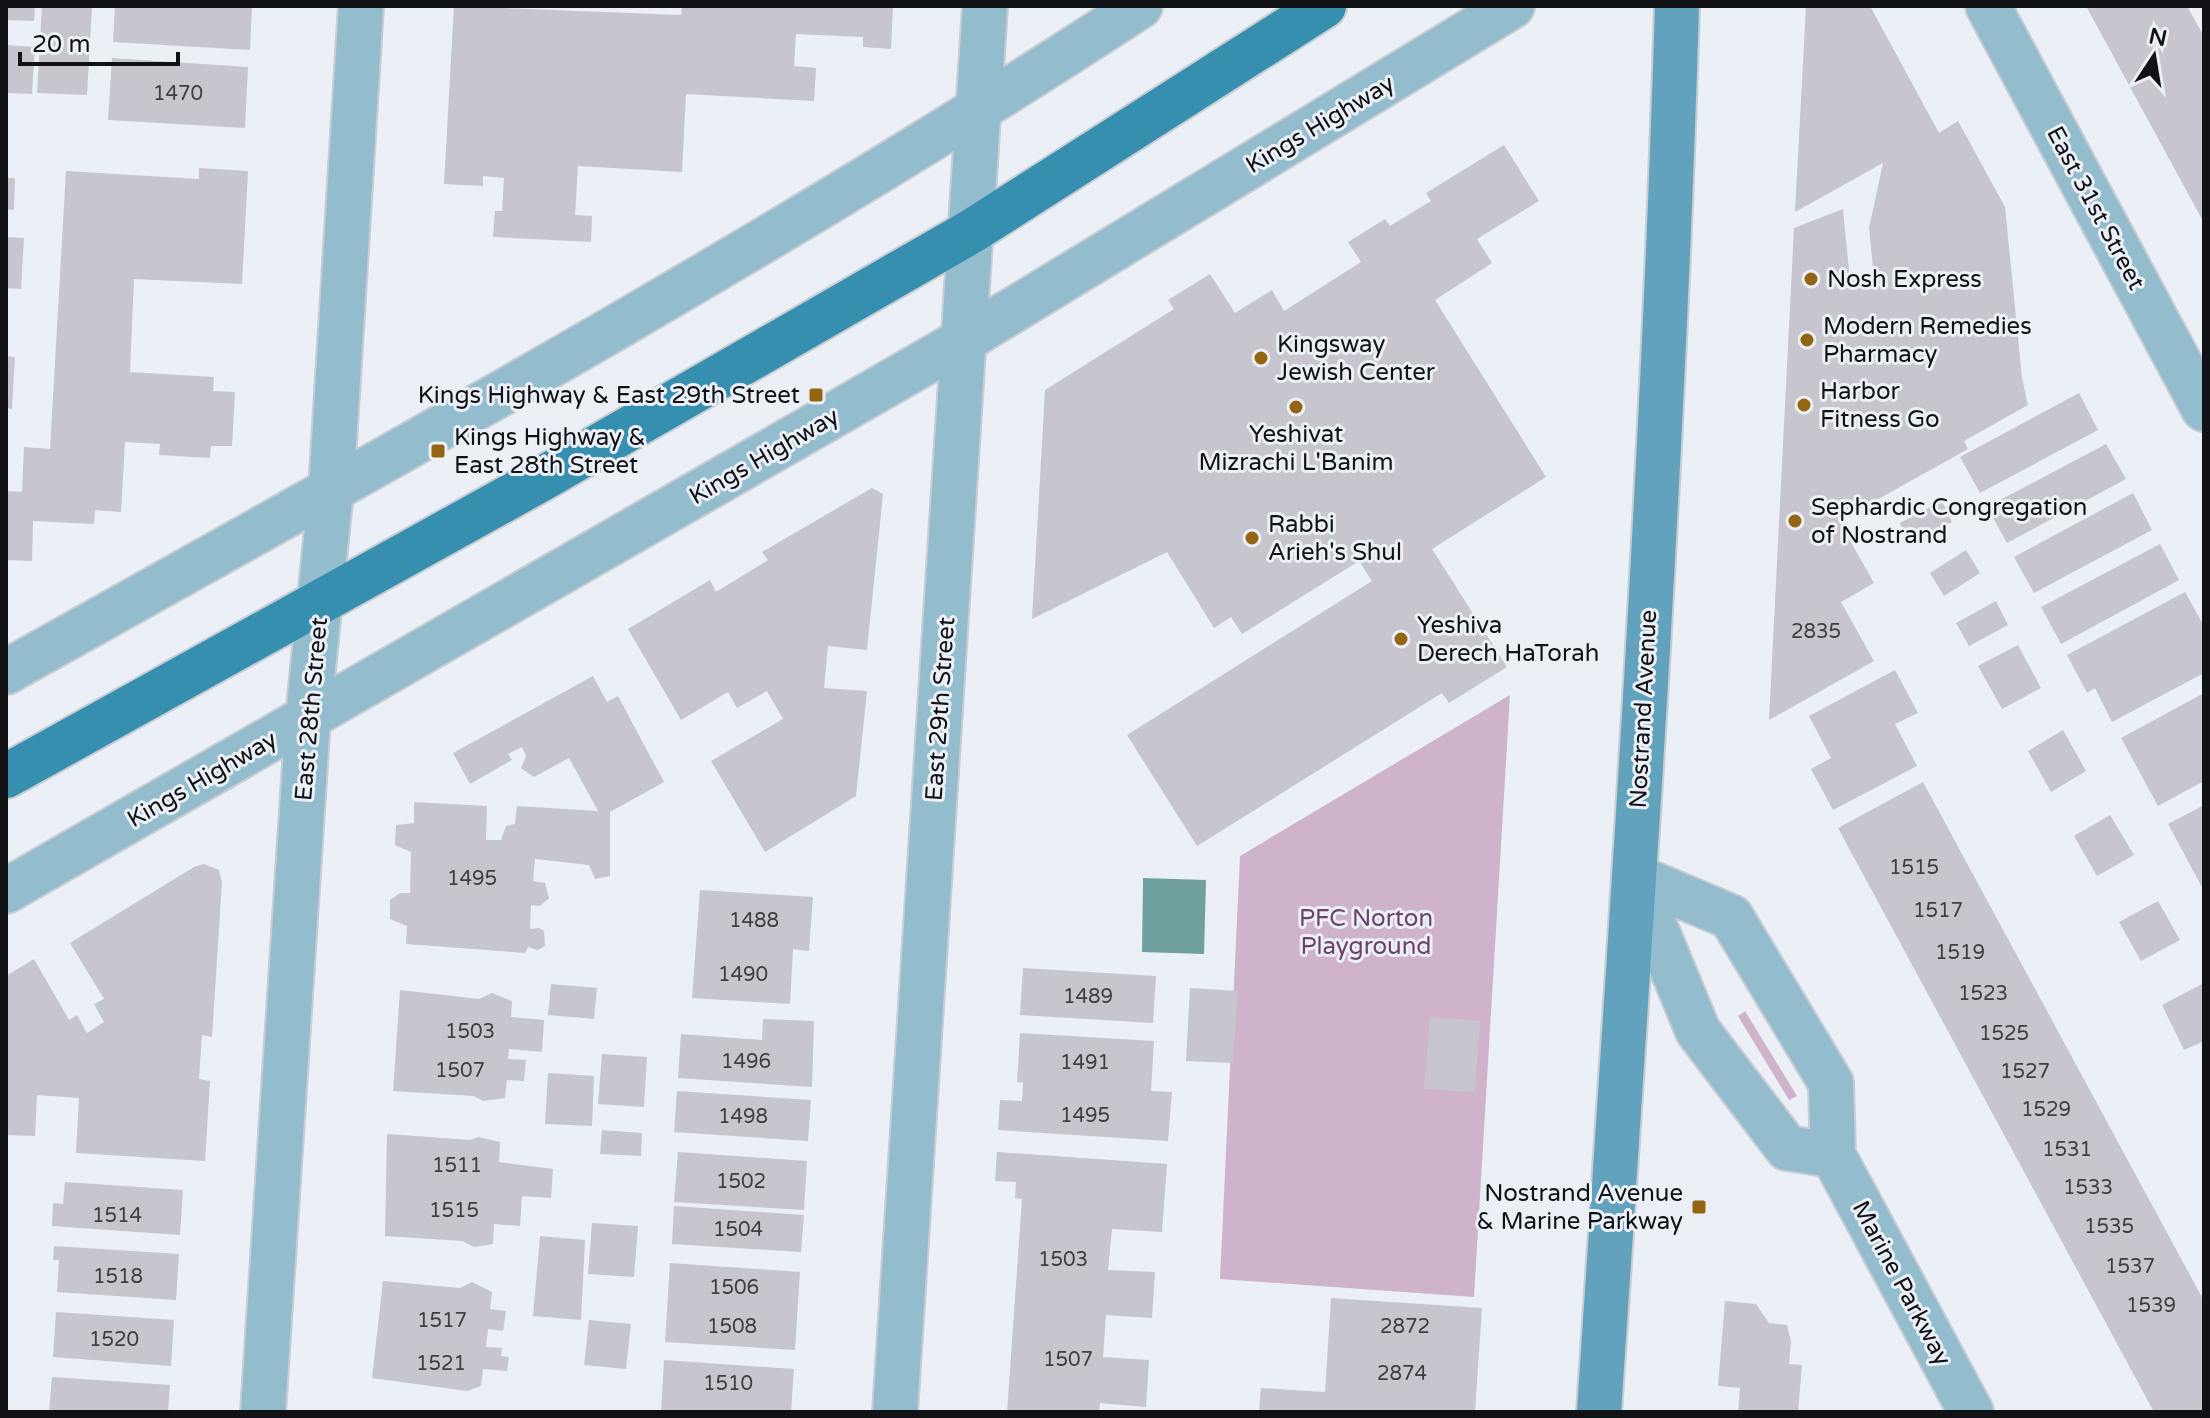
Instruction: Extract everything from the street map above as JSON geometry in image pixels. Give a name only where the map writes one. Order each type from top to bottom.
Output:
[{"type":"main road","points":[[6,776],[320,602],[972,231],[1324,6]]},
{"type":"main road","name":"Nostrand Avenue","points":[[1599,1412],[1634,876],[1669,238],[1677,6]]},
{"type":"street","name":"East 28th Street","points":[[263,1412],[308,718],[331,490],[361,6]]},
{"type":"street","name":"East 29th Street","points":[[895,1412],[985,6]]},
{"type":"street","points":[[6,672],[331,490],[979,111],[1140,6]]},
{"type":"street","name":"Kings Highway","points":[[6,891],[964,340],[1512,6]]},
{"type":"street","name":"East 31st Street","points":[[1988,6],[2204,409]]},
{"type":"street","points":[[1634,876],[1698,1031],[1787,1148],[1833,1155]]},
{"type":"street","name":"Marine Parkway","points":[[1634,876],[1731,917],[1831,1083],[1833,1155],[1971,1412]]},
{"type":"green space","name":"PFC Norton Playground","points":[[1510,695],[1474,1297],[1220,1279],[1240,856]]},
{"type":"green space","points":[[1745,1011],[1797,1096],[1789,1100],[1738,1016]]},
{"type":"shaded area","points":[[1143,878],[1206,880],[1204,954],[1142,952]]},
{"type":"building","points":[[6,6],[35,6],[34,21],[6,20]]},
{"type":"building","points":[[42,6],[92,6],[87,95],[37,93]]},
{"type":"building","points":[[115,6],[252,6],[250,50],[113,42]]},
{"type":"building","points":[[454,6],[681,15],[682,6],[893,6],[891,49],[863,47],[863,37],[796,34],[794,66],[816,68],[814,101],[686,94],[682,172],[578,166],[575,215],[592,216],[591,242],[493,237],[495,211],[502,211],[504,178],[483,176],[483,186],[444,184]]},
{"type":"building","points":[[1806,6],[1870,6],[1939,133],[1958,121],[2005,207],[2022,378],[2028,405],[1964,441],[1968,449],[1839,521],[1874,583],[1841,602],[1874,661],[1769,720],[1794,228],[1843,209],[1850,281],[1874,278],[1869,228],[1883,163],[1795,212]]},
{"type":"building","points":[[2086,6],[2187,6],[2202,33],[2204,223]]},
{"type":"building","points":[[6,45],[35,47],[32,94],[6,93]]},
{"type":"building","points":[[112,58],[248,67],[245,128],[108,120]]},
{"type":"building","points":[[1504,145],[1539,201],[1477,239],[1492,263],[1435,300],[1546,477],[1432,549],[1507,667],[1449,703],[1442,693],[1197,846],[1127,735],[1372,581],[1359,561],[1242,634],[1231,617],[1214,628],[1167,552],[1032,619],[1045,390],[1174,309],[1168,300],[1210,274],[1235,313],[1272,290],[1284,311],[1361,262],[1348,242],[1385,219],[1390,226],[1431,201],[1426,193]]},
{"type":"building","points":[[199,168],[248,171],[242,284],[134,279],[130,372],[214,377],[213,391],[235,392],[232,446],[211,446],[210,458],[159,455],[160,444],[125,442],[121,512],[95,510],[94,524],[33,521],[32,561],[6,560],[6,491],[22,492],[24,447],[50,449],[66,171],[199,179]]},
{"type":"building","points":[[6,178],[15,178],[14,210],[6,209]]},
{"type":"building","points":[[6,237],[24,238],[21,289],[6,288]]},
{"type":"building","points":[[6,356],[15,357],[12,409],[6,408]]},
{"type":"building","points":[[2079,393],[2098,430],[1980,493],[1960,457]]},
{"type":"building","points":[[2106,444],[2126,479],[2007,543],[1987,507]]},
{"type":"building","points":[[872,488],[883,494],[867,650],[828,646],[824,688],[867,691],[856,796],[765,852],[711,761],[783,719],[767,691],[737,708],[728,692],[681,720],[628,629],[710,580],[716,592],[768,560],[762,552]]},
{"type":"building","points":[[2133,493],[2152,530],[2034,593],[2014,557]]},
{"type":"building","points":[[1942,501],[1952,522],[1910,544],[1900,523]]},
{"type":"building","points":[[2160,544],[2179,580],[2061,644],[2041,607]]},
{"type":"building","points":[[1966,550],[1980,573],[1944,596],[1930,573]]},
{"type":"building","points":[[2185,592],[2204,626],[2204,673],[2112,722],[2095,688],[2087,693],[2067,655]]},
{"type":"building","points":[[1996,601],[2008,625],[1969,646],[1956,623]]},
{"type":"building","points":[[2018,645],[2041,688],[2002,709],[1978,666]]},
{"type":"building","points":[[1895,670],[1918,713],[1895,724],[1917,766],[1833,810],[1811,769],[1831,758],[1809,716]]},
{"type":"building","points":[[593,676],[607,702],[618,696],[664,782],[610,812],[610,876],[595,879],[589,865],[535,859],[533,881],[545,883],[549,898],[540,906],[531,905],[530,929],[544,931],[545,946],[538,950],[528,947],[525,953],[406,944],[407,926],[390,919],[390,900],[400,893],[410,893],[411,852],[395,845],[396,825],[414,823],[414,802],[487,806],[486,840],[501,840],[506,826],[515,824],[517,806],[598,811],[569,758],[534,777],[521,768],[526,756],[522,747],[508,754],[512,760],[470,784],[453,753]]},
{"type":"building","points":[[2204,693],[2204,781],[2158,806],[2121,738]]},
{"type":"building","points":[[2063,730],[2086,771],[2051,792],[2028,751]]},
{"type":"building","points":[[1923,782],[2204,1301],[2204,1412],[2154,1412],[1838,828]]},
{"type":"building","points":[[2204,805],[2204,891],[2168,824]]},
{"type":"building","points":[[2110,815],[2134,855],[2097,876],[2074,836]]},
{"type":"building","points":[[204,864],[219,870],[222,882],[212,1037],[202,1035],[199,1079],[210,1081],[205,1161],[76,1153],[79,1098],[37,1095],[35,1136],[6,1135],[6,976],[34,959],[69,1020],[77,1015],[87,1033],[104,1022],[94,1004],[104,999],[70,943],[194,867]]},
{"type":"building","points":[[700,890],[813,897],[809,951],[793,949],[790,1004],[692,998]]},
{"type":"building","points":[[2158,901],[2180,940],[2141,961],[2119,922]]},
{"type":"building","points":[[1023,968],[1156,976],[1153,1023],[1020,1015]]},
{"type":"building","points":[[551,984],[597,988],[594,1019],[548,1015]]},
{"type":"building","points":[[2202,984],[2204,1041],[2184,1050],[2162,1005]]},
{"type":"building","points":[[1190,988],[1238,991],[1233,1063],[1186,1061]]},
{"type":"building","points":[[400,990],[479,999],[492,993],[512,1001],[511,1017],[544,1020],[542,1052],[509,1049],[508,1059],[526,1060],[524,1081],[507,1080],[505,1098],[483,1101],[474,1096],[393,1091]]},
{"type":"building","points":[[1430,1017],[1480,1021],[1475,1092],[1424,1089]]},
{"type":"building","points":[[763,1019],[814,1021],[812,1087],[678,1078],[681,1034],[762,1040]]},
{"type":"building","points":[[1020,1033],[1154,1041],[1151,1091],[1172,1092],[1168,1141],[998,1130],[1000,1100],[1022,1101],[1023,1083],[1017,1082]]},
{"type":"building","points":[[602,1054],[647,1057],[644,1107],[598,1104]]},
{"type":"building","points":[[548,1073],[594,1076],[592,1126],[545,1124]]},
{"type":"building","points":[[677,1091],[811,1100],[808,1141],[674,1132]]},
{"type":"building","points":[[602,1130],[642,1133],[641,1156],[600,1154]]},
{"type":"building","points":[[387,1134],[470,1140],[479,1137],[500,1142],[499,1162],[553,1169],[551,1198],[522,1196],[520,1226],[494,1224],[493,1244],[474,1247],[462,1241],[385,1236]]},
{"type":"building","points":[[678,1152],[807,1161],[804,1210],[674,1202]]},
{"type":"building","points":[[997,1152],[1167,1164],[1162,1232],[1112,1229],[1108,1270],[1155,1272],[1152,1318],[1106,1315],[1103,1357],[1149,1360],[1146,1407],[1100,1403],[1099,1412],[1007,1412],[1022,1199],[1015,1198],[1016,1182],[995,1181]]},
{"type":"building","points":[[65,1182],[183,1190],[180,1235],[52,1226],[53,1203],[63,1204]]},
{"type":"building","points":[[674,1206],[804,1215],[801,1252],[672,1244]]},
{"type":"building","points":[[592,1223],[638,1226],[634,1277],[588,1274]]},
{"type":"building","points":[[540,1236],[585,1240],[581,1320],[533,1316]]},
{"type":"building","points":[[54,1246],[179,1254],[176,1300],[57,1292],[59,1260],[53,1260]]},
{"type":"building","points":[[670,1263],[800,1272],[795,1350],[665,1342]]},
{"type":"building","points":[[383,1281],[460,1288],[472,1282],[492,1292],[490,1309],[506,1311],[503,1331],[488,1329],[486,1347],[502,1348],[501,1356],[509,1357],[507,1371],[483,1369],[481,1386],[467,1391],[372,1378]]},
{"type":"building","points":[[1331,1298],[1482,1308],[1475,1412],[1259,1412],[1261,1388],[1325,1392]]},
{"type":"building","points":[[1725,1301],[1756,1304],[1769,1323],[1787,1325],[1791,1342],[1789,1364],[1802,1365],[1798,1412],[1738,1412],[1740,1388],[1718,1386]]},
{"type":"building","points":[[56,1312],[174,1320],[171,1366],[53,1357]]},
{"type":"building","points":[[589,1320],[631,1324],[626,1369],[584,1365]]},
{"type":"building","points":[[664,1360],[794,1369],[791,1412],[661,1412]]},
{"type":"building","points":[[52,1377],[170,1385],[168,1412],[49,1412]]},
{"type":"place","name":"Nosh Express","points":[[1811,279]]},
{"type":"place","name":"Modern Remedies Pharmacy","points":[[1807,340]]},
{"type":"place","name":"Kingsway Jewish Center","points":[[1261,358]]},
{"type":"place","name":"Kings Highway & East 29th Street","points":[[816,395]]},
{"type":"place","name":"Harbor Fitness Go","points":[[1804,405]]},
{"type":"place","name":"Yeshivat Mizrachi L'Banim","points":[[1296,407]]},
{"type":"place","name":"Kings Highway & East 28th Street","points":[[438,451]]},
{"type":"place","name":"Sephardic Congregation of Nostrand","points":[[1795,521]]},
{"type":"place","name":"Rabbi Arieh's Shul","points":[[1252,538]]},
{"type":"place","name":"Yeshiva Derech HaTorah","points":[[1401,639]]},
{"type":"place","name":"Nostrand Avenue & Marine Parkway","points":[[1699,1207]]}]
